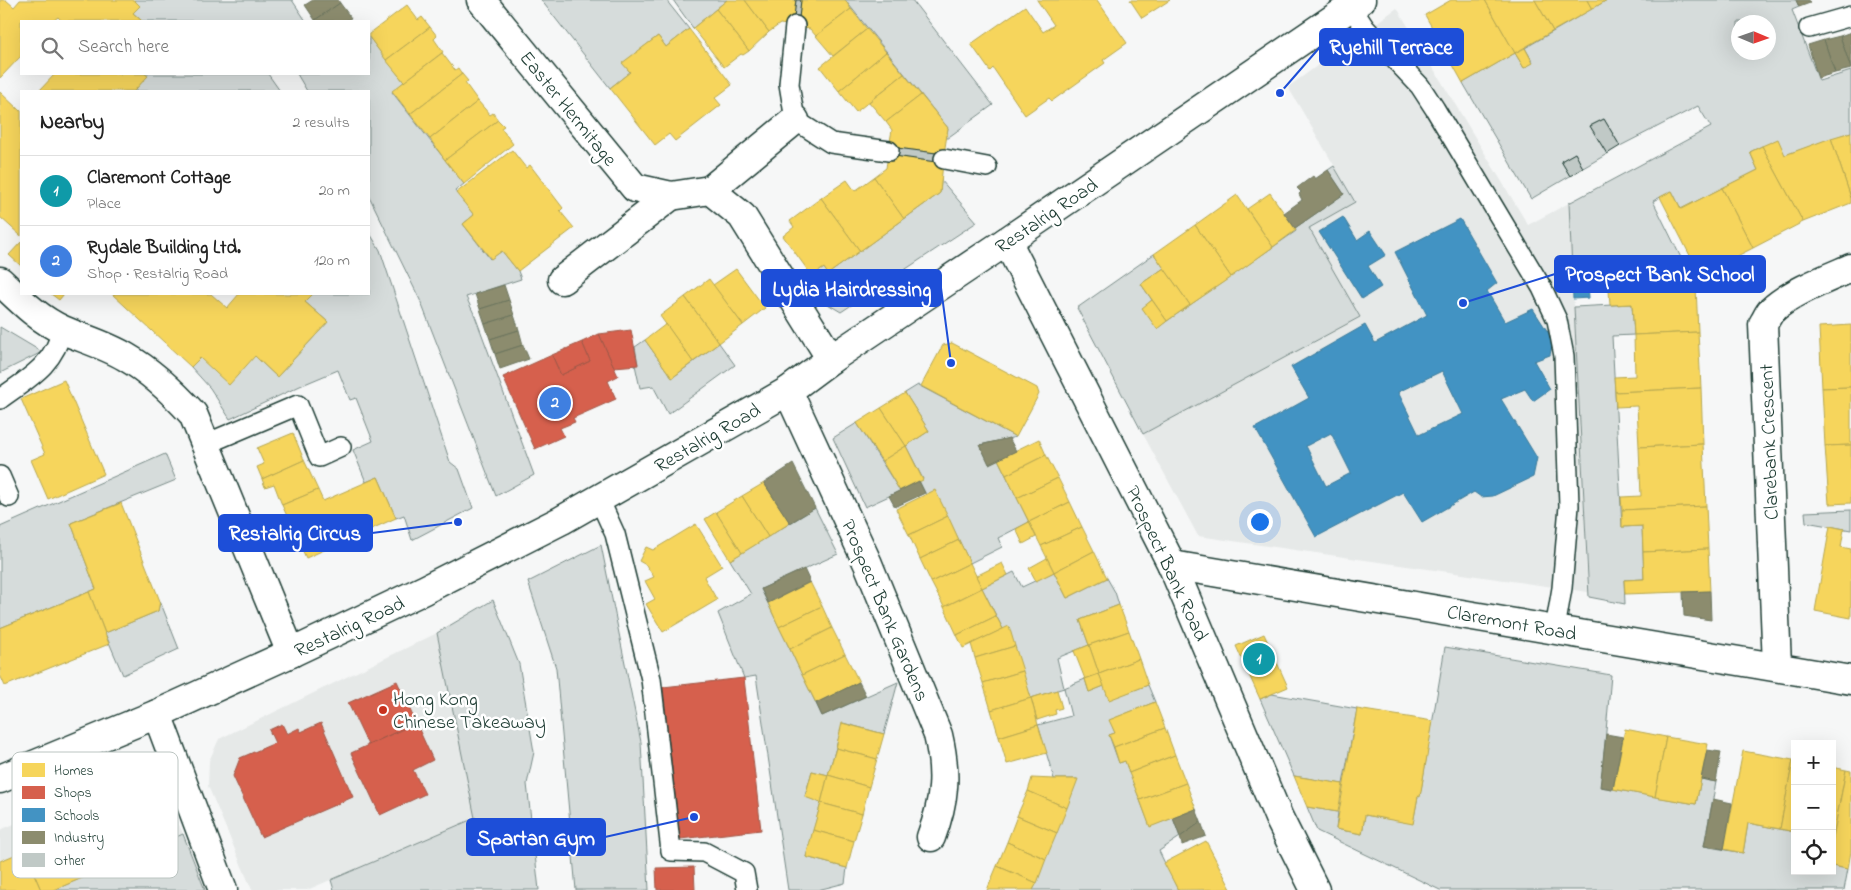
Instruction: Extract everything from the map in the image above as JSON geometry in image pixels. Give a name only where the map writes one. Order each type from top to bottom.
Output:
[{"type":"street","name":"Easter Hermitage","points":[[481,0],[634,188],[671,196],[710,190]]},
{"type":"street","name":"Restalrig Road","points":[[65,752],[157,714],[451,577],[562,520],[788,391],[831,359],[1356,4]]},
{"type":"street","points":[[795,120],[710,190],[742,216],[831,359]]},
{"type":"street","name":"Easter Hermitage","points":[[562,280],[671,196]]},
{"type":"street","name":"Prospect Bank Road","points":[[1007,241],[1172,565],[1279,818],[1315,890]]},
{"type":"street","name":"Clarebank Crescent","points":[[1778,666],[1763,324],[1771,311],[1786,300],[1811,285],[1851,268]]},
{"type":"street","points":[[0,281],[31,310],[62,329],[106,346],[146,370],[166,386],[193,414],[291,653]]},
{"type":"street","name":"Prospect Bank Gardens","points":[[788,391],[868,564],[938,735],[942,752],[944,786],[938,818],[931,837]]},
{"type":"street","name":"Claremont Road","points":[[1172,565],[1778,666],[1851,680]]},
{"type":"street","points":[[157,714],[171,752]]},
{"type":"street","points":[[178,770],[223,890]]},
{"type":"street","name":"Restalrig Road","points":[[0,779],[12,774]]},
{"type":"lane","points":[[1356,4],[1365,28],[1420,86],[1435,109],[1542,288],[1557,320],[1564,356],[1569,506],[1562,588],[1555,629]]},
{"type":"lane","points":[[1809,28],[1851,16]]},
{"type":"lane","points":[[795,26],[789,84],[795,120],[831,143],[889,151]]},
{"type":"lane","points":[[944,159],[987,167]]},
{"type":"lane","points":[[0,400],[48,362],[60,341],[62,329]]},
{"type":"lane","points":[[206,444],[298,405],[319,457],[341,447]]},
{"type":"lane","points":[[0,476],[9,497]]},
{"type":"lane","points":[[599,499],[615,534],[651,679],[671,851],[704,852],[744,873],[747,890]]},
{"type":"shaded area","points":[[134,0],[292,0],[305,20],[141,20],[133,13],[140,6]]},
{"type":"shaded area","points":[[541,0],[666,0],[689,29],[666,47],[658,36],[623,63],[630,72],[610,88]]},
{"type":"shaded area","points":[[673,0],[727,0],[693,28]]},
{"type":"shaded area","points":[[845,0],[912,0],[993,105],[946,139],[948,128]]},
{"type":"shaded area","points":[[1607,0],[1796,0],[1799,7],[1792,10],[1819,81],[1851,71],[1851,132],[1785,155],[1762,146],[1750,152],[1758,170],[1681,209],[1672,191],[1653,201],[1691,278],[1588,281],[1587,269],[1572,270],[1569,203],[1711,127],[1698,106],[1620,146],[1604,119],[1590,126],[1607,154],[1583,168],[1575,153],[1561,161],[1570,176],[1531,199],[1463,83],[1515,53],[1524,68],[1533,62],[1525,48]]},
{"type":"shaded area","points":[[1397,8],[1528,225],[1569,203],[1588,592],[1198,536],[1143,434],[1292,353],[1309,228],[1355,201],[1288,87]]},
{"type":"shaded area","points":[[370,38],[404,82],[392,92],[464,184],[455,191],[474,215],[463,224],[490,259],[502,251],[518,271],[521,279],[466,297],[475,316],[534,475],[496,496],[420,300],[370,198],[370,90],[306,90],[298,75],[370,75]]},
{"type":"shaded area","points":[[269,75],[279,90],[135,90],[147,76]]},
{"type":"shaded area","points":[[1334,166],[1355,202],[1309,228],[1360,317],[1143,434],[1077,308],[1154,254],[1164,268],[1141,284],[1152,300],[1143,308],[1157,328],[1296,231],[1295,228],[1344,194],[1328,170]]},
{"type":"shaded area","points":[[941,180],[977,222],[841,312],[826,303],[812,276],[824,268],[828,274],[940,193]]},
{"type":"shaded area","points":[[370,234],[380,250],[450,462],[459,469],[473,508],[412,540],[404,515],[396,518],[378,477],[366,482],[353,450],[373,441],[356,398],[350,400],[338,370],[230,419],[210,388],[191,367],[200,358],[255,356],[277,377],[328,322],[305,302],[312,295],[370,295]]},
{"type":"shaded area","points":[[1632,304],[1634,335],[1612,336],[1622,527],[1642,526],[1644,579],[1624,580],[1625,604],[1589,597],[1574,307]]},
{"type":"shaded area","points":[[0,327],[42,352],[0,373]]},
{"type":"shaded area","points":[[645,340],[672,378],[719,343],[735,365],[668,414],[653,386],[640,388],[635,365],[638,364],[635,347]]},
{"type":"shaded area","points":[[918,385],[1016,437],[980,445],[998,459],[1029,522],[998,538],[1002,547],[970,563],[935,491],[926,495],[919,481],[923,479],[906,446],[929,431],[905,393]]},
{"type":"shaded area","points":[[857,423],[900,491],[865,507],[833,438]]},
{"type":"shaded area","points":[[165,454],[176,480],[71,523],[96,589],[0,628],[0,527]]},
{"type":"shaded area","points":[[815,508],[838,554],[761,589],[822,716],[898,682],[884,734],[843,723],[828,775],[812,771],[805,796],[821,803],[806,857],[847,868],[845,883],[818,890],[788,890],[756,676],[744,678],[718,613],[751,594],[730,560]]},
{"type":"shaded area","points":[[1851,510],[1851,530],[1806,522],[1805,512]]},
{"type":"shaded area","points":[[601,545],[641,742],[649,890],[576,890],[556,668],[528,582]]},
{"type":"shaded area","points":[[1014,572],[1022,587],[1054,572],[1067,598],[1107,578],[1115,592],[1119,605],[1080,620],[1089,645],[1057,658],[1064,688],[1031,698],[1003,629],[982,588]]},
{"type":"shaded area","points":[[493,600],[519,664],[534,752],[527,784],[539,890],[334,890],[331,880],[475,818],[437,633]]},
{"type":"shaded area","points":[[160,601],[179,649],[123,675],[105,633],[158,611]]},
{"type":"shaded area","points":[[437,633],[476,818],[307,890],[252,890],[208,786],[209,761],[219,739]]},
{"type":"shaded area","points":[[1445,647],[1611,675],[1601,787],[1696,804],[1701,779],[1716,782],[1704,846],[1743,853],[1748,823],[1791,831],[1791,875],[1836,875],[1836,867],[1848,869],[1844,890],[1440,890],[1317,831],[1307,807],[1338,812],[1336,829],[1362,834],[1365,815],[1413,823],[1418,796],[1420,796]]},
{"type":"shaded area","points":[[1085,679],[1089,692],[1104,686],[1109,699],[1148,685],[1155,702],[1110,720],[1115,733],[1109,735],[1119,763],[1125,761],[1150,826],[1173,818],[1180,837],[1159,851],[1178,890],[1033,890],[1077,779],[1054,779],[1038,725],[1071,716],[1064,688]]},
{"type":"shaded area","points":[[1272,694],[1357,709],[1343,784],[1294,776],[1260,699]]},
{"type":"shaded area","points":[[178,822],[183,834],[178,836]]},
{"type":"shaded area","points":[[12,825],[12,878],[79,878],[51,890],[0,890],[0,830]]},
{"type":"shaded area","points":[[183,834],[205,890],[54,890],[82,878],[178,878],[178,836]]},
{"type":"building: Homes","points":[[0,0],[6,0],[14,7],[20,0],[134,0],[140,6],[133,13],[141,20],[61,20],[58,17],[54,20],[20,20],[20,57],[0,78]]},
{"type":"building: Homes","points":[[727,0],[745,0],[769,32],[749,51],[716,9]]},
{"type":"building: Homes","points":[[745,0],[796,0],[793,26],[780,24],[769,32]]},
{"type":"building: Homes","points":[[801,0],[845,0],[851,9],[816,36],[810,29],[798,27]]},
{"type":"building: Homes","points":[[1037,0],[1097,0],[1127,43],[1103,60],[1105,63],[1052,101],[1049,98],[1025,115],[993,68],[990,71],[971,44],[1025,6],[1043,32],[1054,25]]},
{"type":"building: Homes","points":[[1130,0],[1170,0],[1142,18]]},
{"type":"building: Homes","points":[[1451,0],[1485,0],[1515,53],[1463,83],[1425,15]]},
{"type":"building: Homes","points":[[1485,0],[1535,0],[1553,31],[1515,53]]},
{"type":"building: Homes","points":[[1535,0],[1587,0],[1592,9],[1553,31]]},
{"type":"building: Homes","points":[[1587,0],[1607,0],[1592,9]]},
{"type":"building: Homes","points":[[407,5],[418,20],[422,17],[430,27],[386,60],[370,38],[370,33]]},
{"type":"building: Homes","points":[[716,9],[749,51],[743,55],[741,54],[724,67],[693,28]]},
{"type":"building: Homes","points":[[851,9],[867,29],[833,56],[816,36]]},
{"type":"building: Homes","points":[[430,27],[437,36],[434,39],[443,52],[404,82],[386,60]]},
{"type":"building: Homes","points":[[689,29],[732,85],[715,98],[721,105],[675,141],[669,134],[655,145],[610,88],[630,72],[622,63],[658,36],[666,47]]},
{"type":"building: Homes","points":[[867,29],[886,52],[839,91],[820,67]]},
{"type":"building: Homes","points":[[1525,48],[1533,63],[1524,68],[1515,53]]},
{"type":"building: Homes","points":[[886,52],[904,74],[856,112],[839,91]]},
{"type":"building: Homes","points":[[442,53],[455,70],[458,68],[462,74],[410,114],[392,91]]},
{"type":"building: Homes","points":[[462,74],[468,81],[465,83],[478,101],[430,139],[410,114]]},
{"type":"building: Homes","points":[[904,74],[921,95],[886,122],[869,102]]},
{"type":"building: Homes","points":[[54,75],[148,76],[135,90],[40,90]]},
{"type":"building: Homes","points":[[0,92],[20,111],[20,235],[0,217]]},
{"type":"building: Homes","points":[[921,95],[948,128],[944,154],[889,147],[892,130],[886,122]]},
{"type":"building: Homes","points":[[478,101],[490,115],[493,113],[498,120],[445,160],[430,139]]},
{"type":"building: Homes","points":[[498,120],[504,126],[501,128],[513,144],[464,184],[445,160]]},
{"type":"building: Homes","points":[[1851,132],[1851,198],[1831,138]]},
{"type":"building: Homes","points":[[1831,138],[1851,203],[1803,222],[1762,146],[1778,139],[1785,155]]},
{"type":"building: Homes","points":[[1762,146],[1803,222],[1753,248],[1722,188],[1758,170],[1750,152]]},
{"type":"building: Homes","points":[[512,150],[526,168],[530,165],[563,208],[560,211],[574,228],[518,271],[502,251],[491,259],[463,224],[474,215],[456,193]]},
{"type":"building: Homes","points":[[888,155],[943,163],[940,193],[904,219],[874,177],[886,168]]},
{"type":"building: Homes","points":[[874,177],[904,219],[860,251],[821,198],[847,180],[855,191]]},
{"type":"building: Homes","points":[[1722,188],[1753,248],[1700,275],[1660,197],[1672,191],[1681,209]]},
{"type":"building: Homes","points":[[1270,193],[1296,230],[1273,247],[1247,209]]},
{"type":"building: Homes","points":[[1237,195],[1273,247],[1231,277],[1195,225]]},
{"type":"building: Homes","points":[[821,198],[860,251],[828,274],[824,268],[812,276],[783,236],[794,227],[790,221]]},
{"type":"building: Homes","points":[[1195,225],[1231,277],[1190,305],[1154,254]]},
{"type":"building: Homes","points":[[20,243],[20,265],[9,255]]},
{"type":"building: Homes","points":[[1164,268],[1190,305],[1167,321],[1141,284]]},
{"type":"building: Homes","points":[[736,269],[765,308],[743,325],[713,285]]},
{"type":"building: Homes","points":[[709,279],[743,325],[719,343],[685,297]]},
{"type":"building: Homes","points":[[1696,286],[1698,332],[1634,335],[1632,304],[1610,305],[1609,290]]},
{"type":"building: Homes","points":[[52,295],[63,295],[59,300]]},
{"type":"building: Homes","points":[[113,295],[212,295],[227,308],[238,295],[312,295],[305,302],[328,322],[277,377],[255,356],[229,385],[200,358],[191,367]]},
{"type":"building: Homes","points":[[685,297],[719,343],[693,362],[660,316]]},
{"type":"building: Homes","points":[[1152,300],[1167,321],[1157,329],[1142,308]]},
{"type":"building: Homes","points":[[666,324],[693,362],[672,378],[645,340]]},
{"type":"building: Homes","points":[[1851,325],[1851,387],[1822,388],[1819,327]]},
{"type":"building: Homes","points":[[1698,332],[1701,388],[1615,392],[1614,377],[1635,376],[1634,335]]},
{"type":"building: Homes","points":[[952,343],[1037,388],[1039,394],[1016,437],[921,386],[943,345]]},
{"type":"building: Homes","points":[[64,380],[104,474],[48,499],[31,460],[45,454],[21,399]]},
{"type":"building: Homes","points":[[1851,387],[1851,445],[1825,446],[1822,388]]},
{"type":"building: Homes","points":[[1701,388],[1703,444],[1639,447],[1637,406],[1616,407],[1615,392]]},
{"type":"building: Homes","points":[[905,393],[929,431],[906,446],[881,408]]},
{"type":"building: Homes","points":[[881,408],[906,446],[882,461],[857,423]]},
{"type":"building: Homes","points":[[293,433],[304,460],[262,479],[257,467],[264,464],[257,448]]},
{"type":"building: Homes","points":[[1039,439],[1046,455],[1006,475],[998,459]]},
{"type":"building: Homes","points":[[1703,444],[1706,506],[1622,510],[1621,497],[1641,496],[1639,447]]},
{"type":"building: Homes","points":[[1851,445],[1851,503],[1829,504],[1825,446]]},
{"type":"building: Homes","points":[[906,446],[923,480],[900,491],[882,461]]},
{"type":"building: Homes","points":[[1046,455],[1058,478],[1017,498],[1006,475]]},
{"type":"building: Homes","points":[[304,460],[318,490],[282,505],[274,484],[265,487],[262,479]]},
{"type":"building: Homes","points":[[378,477],[396,518],[306,558],[282,505],[318,490],[323,501]]},
{"type":"building: Homes","points":[[1058,478],[1070,502],[1029,522],[1017,498]]},
{"type":"building: Homes","points":[[764,483],[790,523],[768,537],[742,496]]},
{"type":"building: Homes","points":[[935,490],[948,516],[909,535],[896,509]]},
{"type":"building: Homes","points":[[742,496],[768,537],[742,553],[716,512]]},
{"type":"building: Homes","points":[[1070,502],[1082,527],[1041,546],[1029,522]]},
{"type":"building: Homes","points":[[121,503],[160,601],[158,611],[105,633],[89,592],[96,589],[71,523]]},
{"type":"building: Homes","points":[[1706,506],[1708,549],[1643,552],[1642,526],[1622,527],[1622,510]]},
{"type":"building: Homes","points":[[716,512],[742,553],[730,560],[705,519]]},
{"type":"building: Homes","points":[[948,516],[959,540],[920,559],[909,535]]},
{"type":"building: Homes","points":[[1029,522],[1036,537],[1023,544],[1016,529]]},
{"type":"building: Homes","points":[[696,524],[722,566],[704,577],[717,600],[663,632],[646,604],[655,599],[645,581],[654,577],[646,565],[639,561],[646,547],[653,550]]},
{"type":"building: Homes","points":[[1830,526],[1844,529],[1841,547],[1851,549],[1851,618],[1815,611]]},
{"type":"building: Homes","points":[[1082,527],[1094,551],[1054,572],[1041,546]]},
{"type":"building: Homes","points":[[959,540],[970,563],[931,582],[920,559]]},
{"type":"building: Homes","points":[[1708,549],[1710,591],[1625,594],[1624,580],[1644,579],[1643,552]]},
{"type":"building: Homes","points":[[1094,551],[1107,578],[1067,598],[1054,572]]},
{"type":"building: Homes","points":[[1047,558],[1054,572],[1036,581],[1029,568]]},
{"type":"building: Homes","points":[[970,563],[982,588],[944,607],[931,582]]},
{"type":"building: Homes","points":[[1002,563],[1008,575],[982,588],[976,576]]},
{"type":"building: Homes","points":[[810,582],[822,606],[779,627],[768,603]]},
{"type":"building: Homes","points":[[982,588],[996,616],[957,635],[944,607]]},
{"type":"building: Homes","points":[[89,592],[109,644],[5,686],[0,675],[0,628]]},
{"type":"building: Homes","points":[[1119,605],[1129,631],[1089,645],[1080,620]]},
{"type":"building: Homes","points":[[822,606],[832,628],[790,649],[779,627]]},
{"type":"building: Homes","points":[[996,616],[1003,629],[963,648],[957,635]]},
{"type":"building: Homes","points":[[1009,626],[1015,646],[975,658],[971,644]]},
{"type":"building: Homes","points":[[832,628],[845,654],[802,675],[790,649]]},
{"type":"building: Homes","points":[[1129,631],[1139,659],[1099,674],[1089,645]]},
{"type":"building: Homes","points":[[1264,634],[1288,687],[1260,699],[1236,646]]},
{"type":"building: Homes","points":[[1089,645],[1099,674],[1085,679],[1074,651]]},
{"type":"building: Homes","points":[[1015,646],[1023,671],[983,683],[975,658]]},
{"type":"building: Homes","points":[[845,654],[859,682],[816,703],[802,675]]},
{"type":"building: Homes","points":[[1139,659],[1148,685],[1109,700],[1099,674]]},
{"type":"building: Homes","points":[[1023,671],[1031,698],[991,710],[983,683]]},
{"type":"building: Homes","points":[[1099,674],[1104,686],[1089,692],[1085,679]]},
{"type":"building: Homes","points":[[1057,690],[1062,708],[1055,710],[1056,714],[1037,720],[1031,698]]},
{"type":"building: Homes","points":[[1031,698],[1038,725],[999,737],[991,710]]},
{"type":"building: Homes","points":[[1155,702],[1165,728],[1114,747],[1109,735],[1115,733],[1109,720]]},
{"type":"building: Homes","points":[[1357,709],[1433,721],[1420,797],[1418,796],[1413,824],[1365,815],[1362,834],[1336,829]]},
{"type":"building: Homes","points":[[842,723],[884,734],[877,759],[836,748]]},
{"type":"building: Homes","points":[[1038,725],[1047,753],[1007,764],[999,737]]},
{"type":"building: Homes","points":[[1165,728],[1175,755],[1129,773],[1125,761],[1119,763],[1114,747]]},
{"type":"building: Homes","points":[[1625,729],[1666,737],[1655,797],[1613,789]]},
{"type":"building: Homes","points":[[1666,737],[1708,744],[1696,804],[1655,797]]},
{"type":"building: Homes","points":[[836,748],[877,759],[869,787],[828,775]]},
{"type":"building: Homes","points":[[1743,751],[1791,760],[1791,771],[1780,829],[1748,823],[1743,853],[1724,849]]},
{"type":"building: Homes","points":[[1175,755],[1186,783],[1140,800],[1129,773]]},
{"type":"building: Homes","points":[[1836,768],[1846,770],[1836,822]]},
{"type":"building: Homes","points":[[1846,770],[1851,771],[1851,851],[1848,869],[1836,867],[1836,822]]},
{"type":"building: Homes","points":[[812,771],[828,775],[821,803],[805,797]]},
{"type":"building: Homes","points":[[1791,771],[1791,831],[1780,829]]},
{"type":"building: Homes","points":[[828,775],[869,787],[862,814],[821,803]]},
{"type":"building: Homes","points":[[1294,776],[1343,784],[1338,812],[1307,807]]},
{"type":"building: Homes","points":[[1032,778],[1078,779],[1067,808],[1028,791]]},
{"type":"building: Homes","points":[[1186,783],[1196,809],[1150,827],[1140,800]]},
{"type":"building: Homes","points":[[1028,791],[1067,808],[1057,833],[1017,816]]},
{"type":"building: Homes","points":[[821,803],[862,814],[854,841],[813,830]]},
{"type":"building: Homes","points":[[1017,816],[1057,833],[1046,859],[1007,842]]},
{"type":"building: Homes","points":[[813,830],[854,841],[847,868],[806,857]]},
{"type":"building: Homes","points":[[1206,841],[1231,889],[1178,890],[1164,863]]},
{"type":"building: Homes","points":[[1007,842],[1046,859],[1037,883],[997,866]]},
{"type":"building: Homes","points":[[12,856],[12,878],[36,878],[41,890],[0,890],[0,861]]},
{"type":"building: Homes","points":[[997,866],[1037,883],[1033,890],[987,890]]},
{"type":"building: Homes","points":[[36,878],[82,878],[54,890],[41,890]]},
{"type":"building: Shops","points":[[631,330],[638,365],[614,367],[599,334]]},
{"type":"building: Shops","points":[[599,334],[618,376],[608,381],[616,399],[573,418],[575,422],[560,428],[564,436],[535,449],[503,377],[552,355],[561,375],[590,361],[582,342]]},
{"type":"building: Shops","points":[[582,342],[590,361],[561,375],[552,355]]},
{"type":"building: Shops","points":[[744,678],[761,830],[680,839],[663,687]]},
{"type":"building: Shops","points":[[397,681],[416,723],[368,745],[348,703]]},
{"type":"building: Shops","points":[[321,723],[353,797],[261,837],[233,776],[240,758],[275,743],[269,730],[282,724],[287,734],[299,728],[301,732]]},
{"type":"building: Shops","points":[[416,723],[433,760],[413,770],[425,794],[380,815],[351,753]]},
{"type":"building: Shops","points":[[694,867],[695,890],[657,890],[656,868]]},
{"type":"building: Schools","points":[[1343,217],[1357,240],[1370,231],[1386,255],[1368,266],[1381,287],[1362,299],[1319,232]]},
{"type":"building: Schools","points":[[1460,219],[1497,283],[1487,291],[1505,322],[1533,309],[1553,340],[1550,355],[1534,361],[1550,389],[1533,401],[1525,389],[1501,399],[1537,458],[1533,477],[1493,496],[1481,497],[1474,492],[1422,522],[1403,492],[1316,537],[1255,428],[1309,398],[1291,367],[1365,325],[1375,343],[1427,315],[1395,252]],"holes":[[[1442,371],[1463,414],[1419,435],[1398,392]],[[1331,433],[1351,473],[1326,486],[1306,446]]]},
{"type":"building: Schools","points":[[1587,269],[1589,298],[1573,299],[1572,270]]},
{"type":"building: Industry","points":[[313,0],[338,0],[340,3],[315,20],[305,5]]},
{"type":"building: Industry","points":[[1796,0],[1809,0],[1810,3],[1799,7]]},
{"type":"building: Industry","points":[[340,3],[351,18],[347,20],[315,20]]},
{"type":"building: Industry","points":[[1851,32],[1851,69],[1840,36]]},
{"type":"building: Industry","points":[[1840,36],[1851,69],[1835,73],[1824,40]]},
{"type":"building: Industry","points":[[1824,40],[1835,73],[1818,78],[1808,45]]},
{"type":"building: Industry","points":[[1328,170],[1344,194],[1295,228],[1284,213],[1302,200],[1299,194],[1301,192],[1297,188],[1313,176],[1315,179]]},
{"type":"building: Industry","points":[[504,285],[509,300],[480,309],[475,294]]},
{"type":"building: Industry","points":[[509,300],[514,315],[485,324],[480,309]]},
{"type":"building: Industry","points":[[514,315],[519,330],[490,339],[485,324]]},
{"type":"building: Industry","points":[[519,330],[523,345],[495,354],[490,339]]},
{"type":"building: Industry","points":[[523,345],[529,359],[500,369],[495,354]]},
{"type":"building: Industry","points":[[1009,438],[1016,451],[989,464],[980,445]]},
{"type":"building: Industry","points":[[793,464],[815,508],[790,523],[764,483]]},
{"type":"building: Industry","points":[[919,481],[925,493],[895,507],[889,496]]},
{"type":"building: Industry","points":[[804,569],[810,582],[768,603],[761,589]]},
{"type":"building: Industry","points":[[1710,591],[1711,620],[1684,616],[1683,592]]},
{"type":"building: Industry","points":[[859,682],[866,696],[822,716],[816,703]]},
{"type":"building: Industry","points":[[1606,734],[1623,737],[1613,789],[1600,787]]},
{"type":"building: Industry","points":[[1707,750],[1721,752],[1716,782],[1701,779]]},
{"type":"building: Industry","points":[[1713,799],[1732,803],[1724,849],[1704,846]]},
{"type":"building: Industry","points":[[1196,809],[1201,822],[1180,837],[1173,818]]},
{"type":"building: Industry","points":[[1201,822],[1206,836],[1182,845],[1180,837]]},
{"type":"building: Other","points":[[796,0],[801,0],[798,27],[793,26]]},
{"type":"building: Other","points":[[1604,119],[1620,146],[1607,154],[1590,126]]},
{"type":"building: Other","points":[[889,147],[944,154],[943,163],[888,155]]},
{"type":"building: Other","points":[[1575,153],[1583,168],[1570,176],[1561,161]]},
{"type":"place","name":"Ryehill Terrace","points":[[1280,93]]},
{"type":"place","name":"Prospect Bank School","points":[[1463,303]]},
{"type":"place","name":"Lydia Hairdressing","points":[[951,363]]},
{"type":"place","name":"Rydale Building Ltd.","points":[[555,403]]},
{"type":"place","name":"Restalrig Circus","points":[[458,522]]},
{"type":"place","name":"Claremont Cottage","points":[[1259,659]]},
{"type":"place","name":"Hong Kong Chinese Takeaway","points":[[383,710]]},
{"type":"place","name":"Spartan Gym","points":[[694,817]]}]
